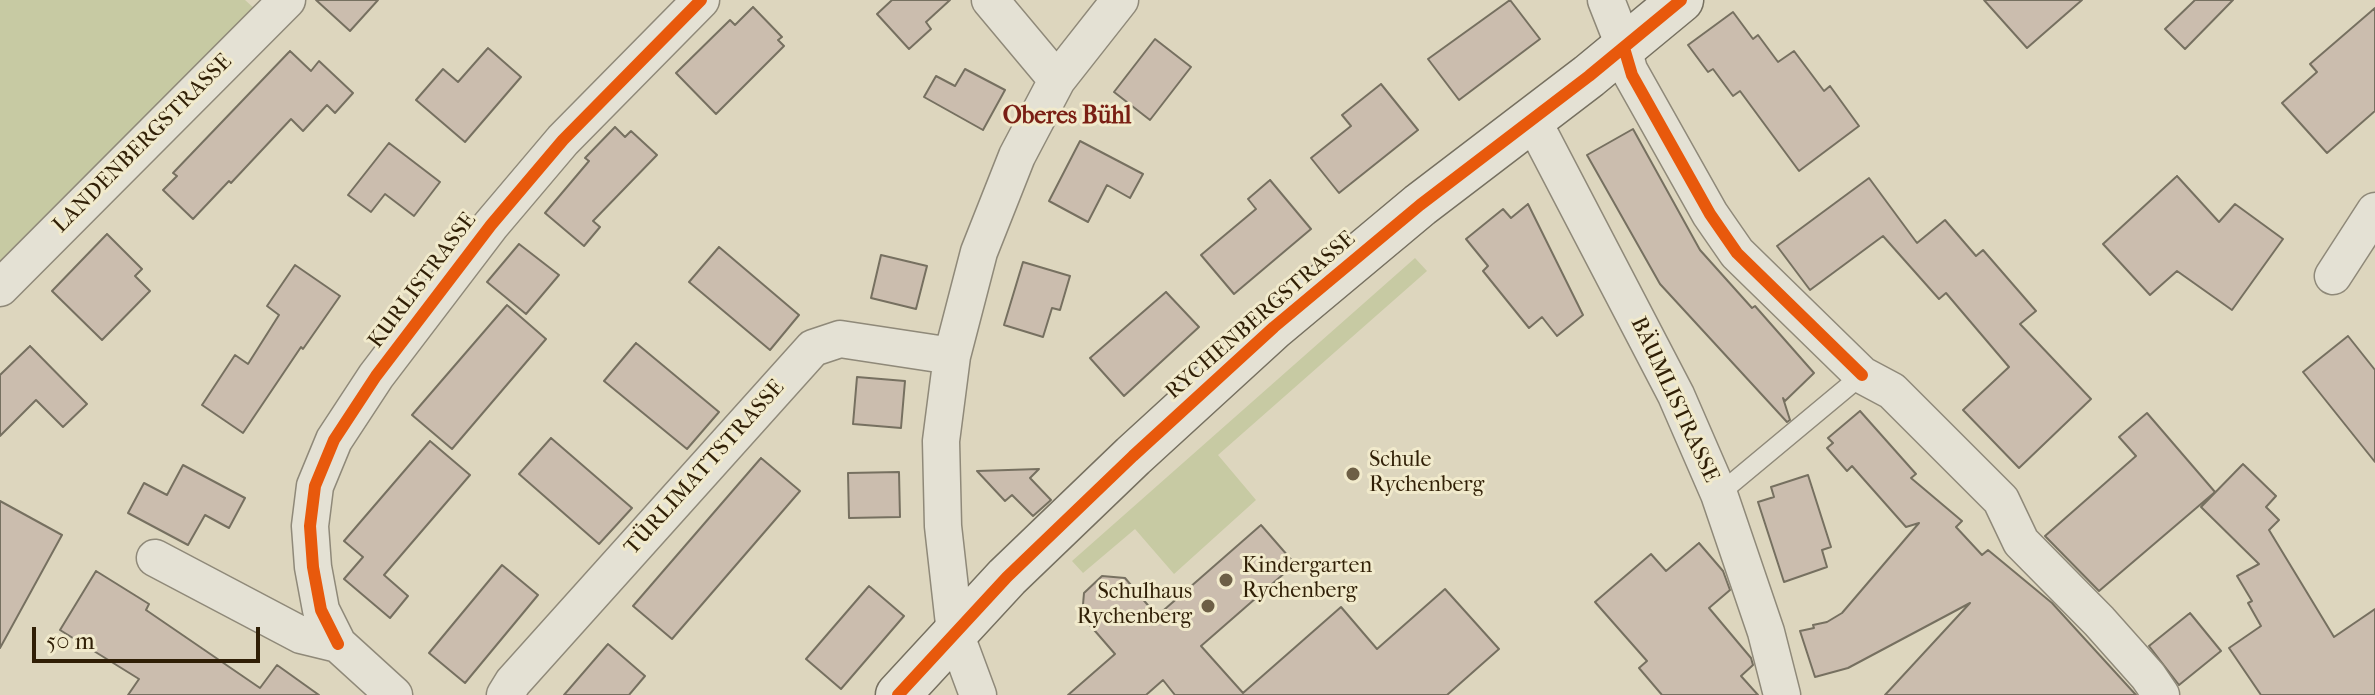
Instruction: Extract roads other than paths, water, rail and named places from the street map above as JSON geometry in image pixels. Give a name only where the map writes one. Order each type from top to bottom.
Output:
[{"type":"street","name":"LANDENBERGSTRASSE","points":[[0,288],[287,0]]},
{"type":"street","name":"KURLISTRASSE","points":[[338,644],[321,610],[310,526],[315,486],[334,440],[376,376],[491,225],[563,140],[701,0]]},
{"type":"street","points":[[990,0],[1057,80]]},
{"type":"street","points":[[978,695],[955,633],[943,526],[941,441],[952,356],[979,252],[1017,156],[1057,80],[1120,0]]},
{"type":"street","points":[[1606,0],[1632,75],[1710,214],[1737,253],[1862,375],[1892,391],[2001,500],[2021,542],[2109,632],[2161,695]]},
{"type":"street","name":"RYCHENBERGSTRASSE","points":[[898,695],[1007,577],[1274,327],[1420,205],[1624,48],[1681,0]]},
{"type":"street","name":"BÄUMLISTRASSE","points":[[1532,119],[1676,395],[1719,494],[1766,632],[1782,695]]},
{"type":"street","points":[[2333,276],[2375,211]]},
{"type":"street","name":"TÜRLIMATTSTRASSE","points":[[505,695],[513,682],[813,348],[840,339],[952,356]]},
{"type":"street","points":[[155,558],[301,635],[338,644],[387,693]]},
{"type":"lane","points":[[1719,494],[1862,375]]},
{"type":"place","name":"Schule Rychenberg","points":[[1353,474]]},
{"type":"place","name":"Kindergarten Rychenberg","points":[[1226,580]]},
{"type":"place","name":"Schulhaus Rychenberg","points":[[1208,606]]},
{"type":"district","name":"Oberes Bühl","points":[[1067,117]]}]
